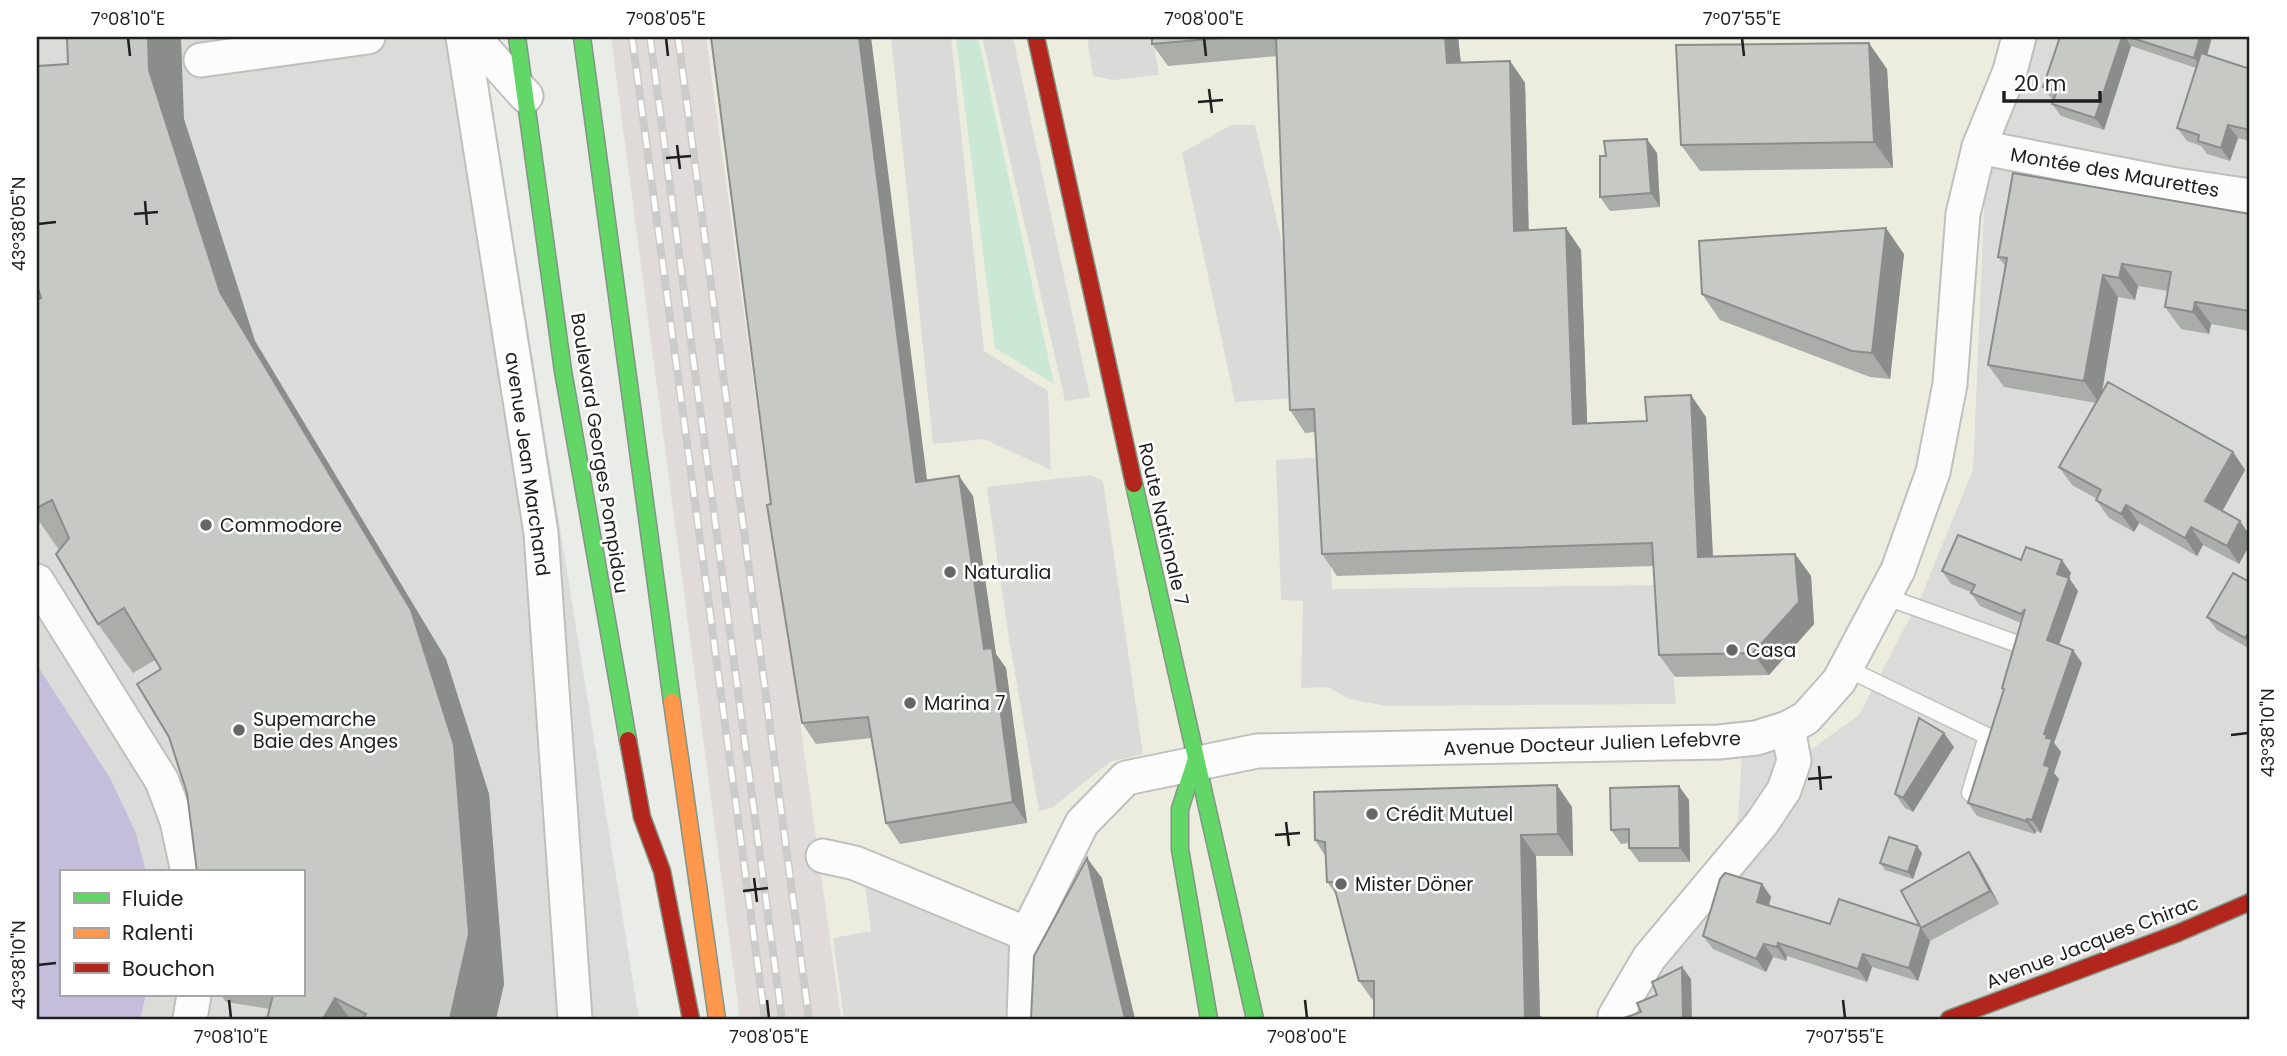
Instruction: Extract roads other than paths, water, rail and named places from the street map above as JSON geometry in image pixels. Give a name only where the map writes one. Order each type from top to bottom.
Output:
[{"type":"main road","name":"Boulevard Georges Pompidou","points":[[517,37],[563,371],[642,817],[662,871],[691,1019]]},
{"type":"main road","name":"Boulevard Georges Pompidou","points":[[582,37],[717,1019]]},
{"type":"main road","name":"Route Nationale 7","points":[[1036,37],[1098,348],[1255,1019]]},
{"type":"main road","points":[[569,49],[587,84]]},
{"type":"main road","points":[[1195,762],[1180,809],[1180,849],[1209,1019]]},
{"type":"main road","name":"Avenue Jacques Chirac","points":[[1948,1019],[2178,933],[2250,902]]},
{"type":"street","points":[[201,60],[368,37]]},
{"type":"street","name":"avenue Jean Marchand","points":[[463,37],[541,533],[575,1019]]},
{"type":"street","points":[[473,37],[526,96]]},
{"type":"street","name":"Avenue Docteur Julien Lefebvre","points":[[1027,934],[1082,823],[1126,778],[1257,751],[1719,742],[1756,738],[1806,719],[1839,681],[1898,570],[1933,471],[1950,384],[1963,214],[1979,147],[2010,71],[2019,37]]},
{"type":"street","name":"Montée des Maurettes","points":[[1979,147],[2250,197]]},
{"type":"street","points":[[37,581],[162,781],[177,821],[188,870]]},
{"type":"street","points":[[1615,1016],[1649,958],[1762,823],[1784,790],[1794,761],[1788,728]]},
{"type":"street","points":[[823,856],[855,863],[1027,934],[1024,1019]]},
{"type":"street","points":[[190,1019],[194,996]]},
{"type":"lane","points":[[1884,596],[2015,643]]},
{"type":"lane","points":[[1846,668],[1987,736],[1970,793]]},
{"type":"railway","points":[[632,37],[765,1019]]},
{"type":"railway","points":[[650,37],[782,1019]]},
{"type":"railway","points":[[678,37],[809,1019]]},
{"type":"place","name":"Commodore","points":[[206,525]]},
{"type":"place","name":"Naturalia","points":[[950,572]]},
{"type":"place","name":"Casa","points":[[1732,650]]},
{"type":"place","name":"Marina 7","points":[[910,703]]},
{"type":"place","name":"Supemarche Baie des Anges","points":[[239,730]]},
{"type":"place","name":"Crédit Mutuel","points":[[1372,814]]},
{"type":"place","name":"Mister Döner","points":[[1341,884]]}]
